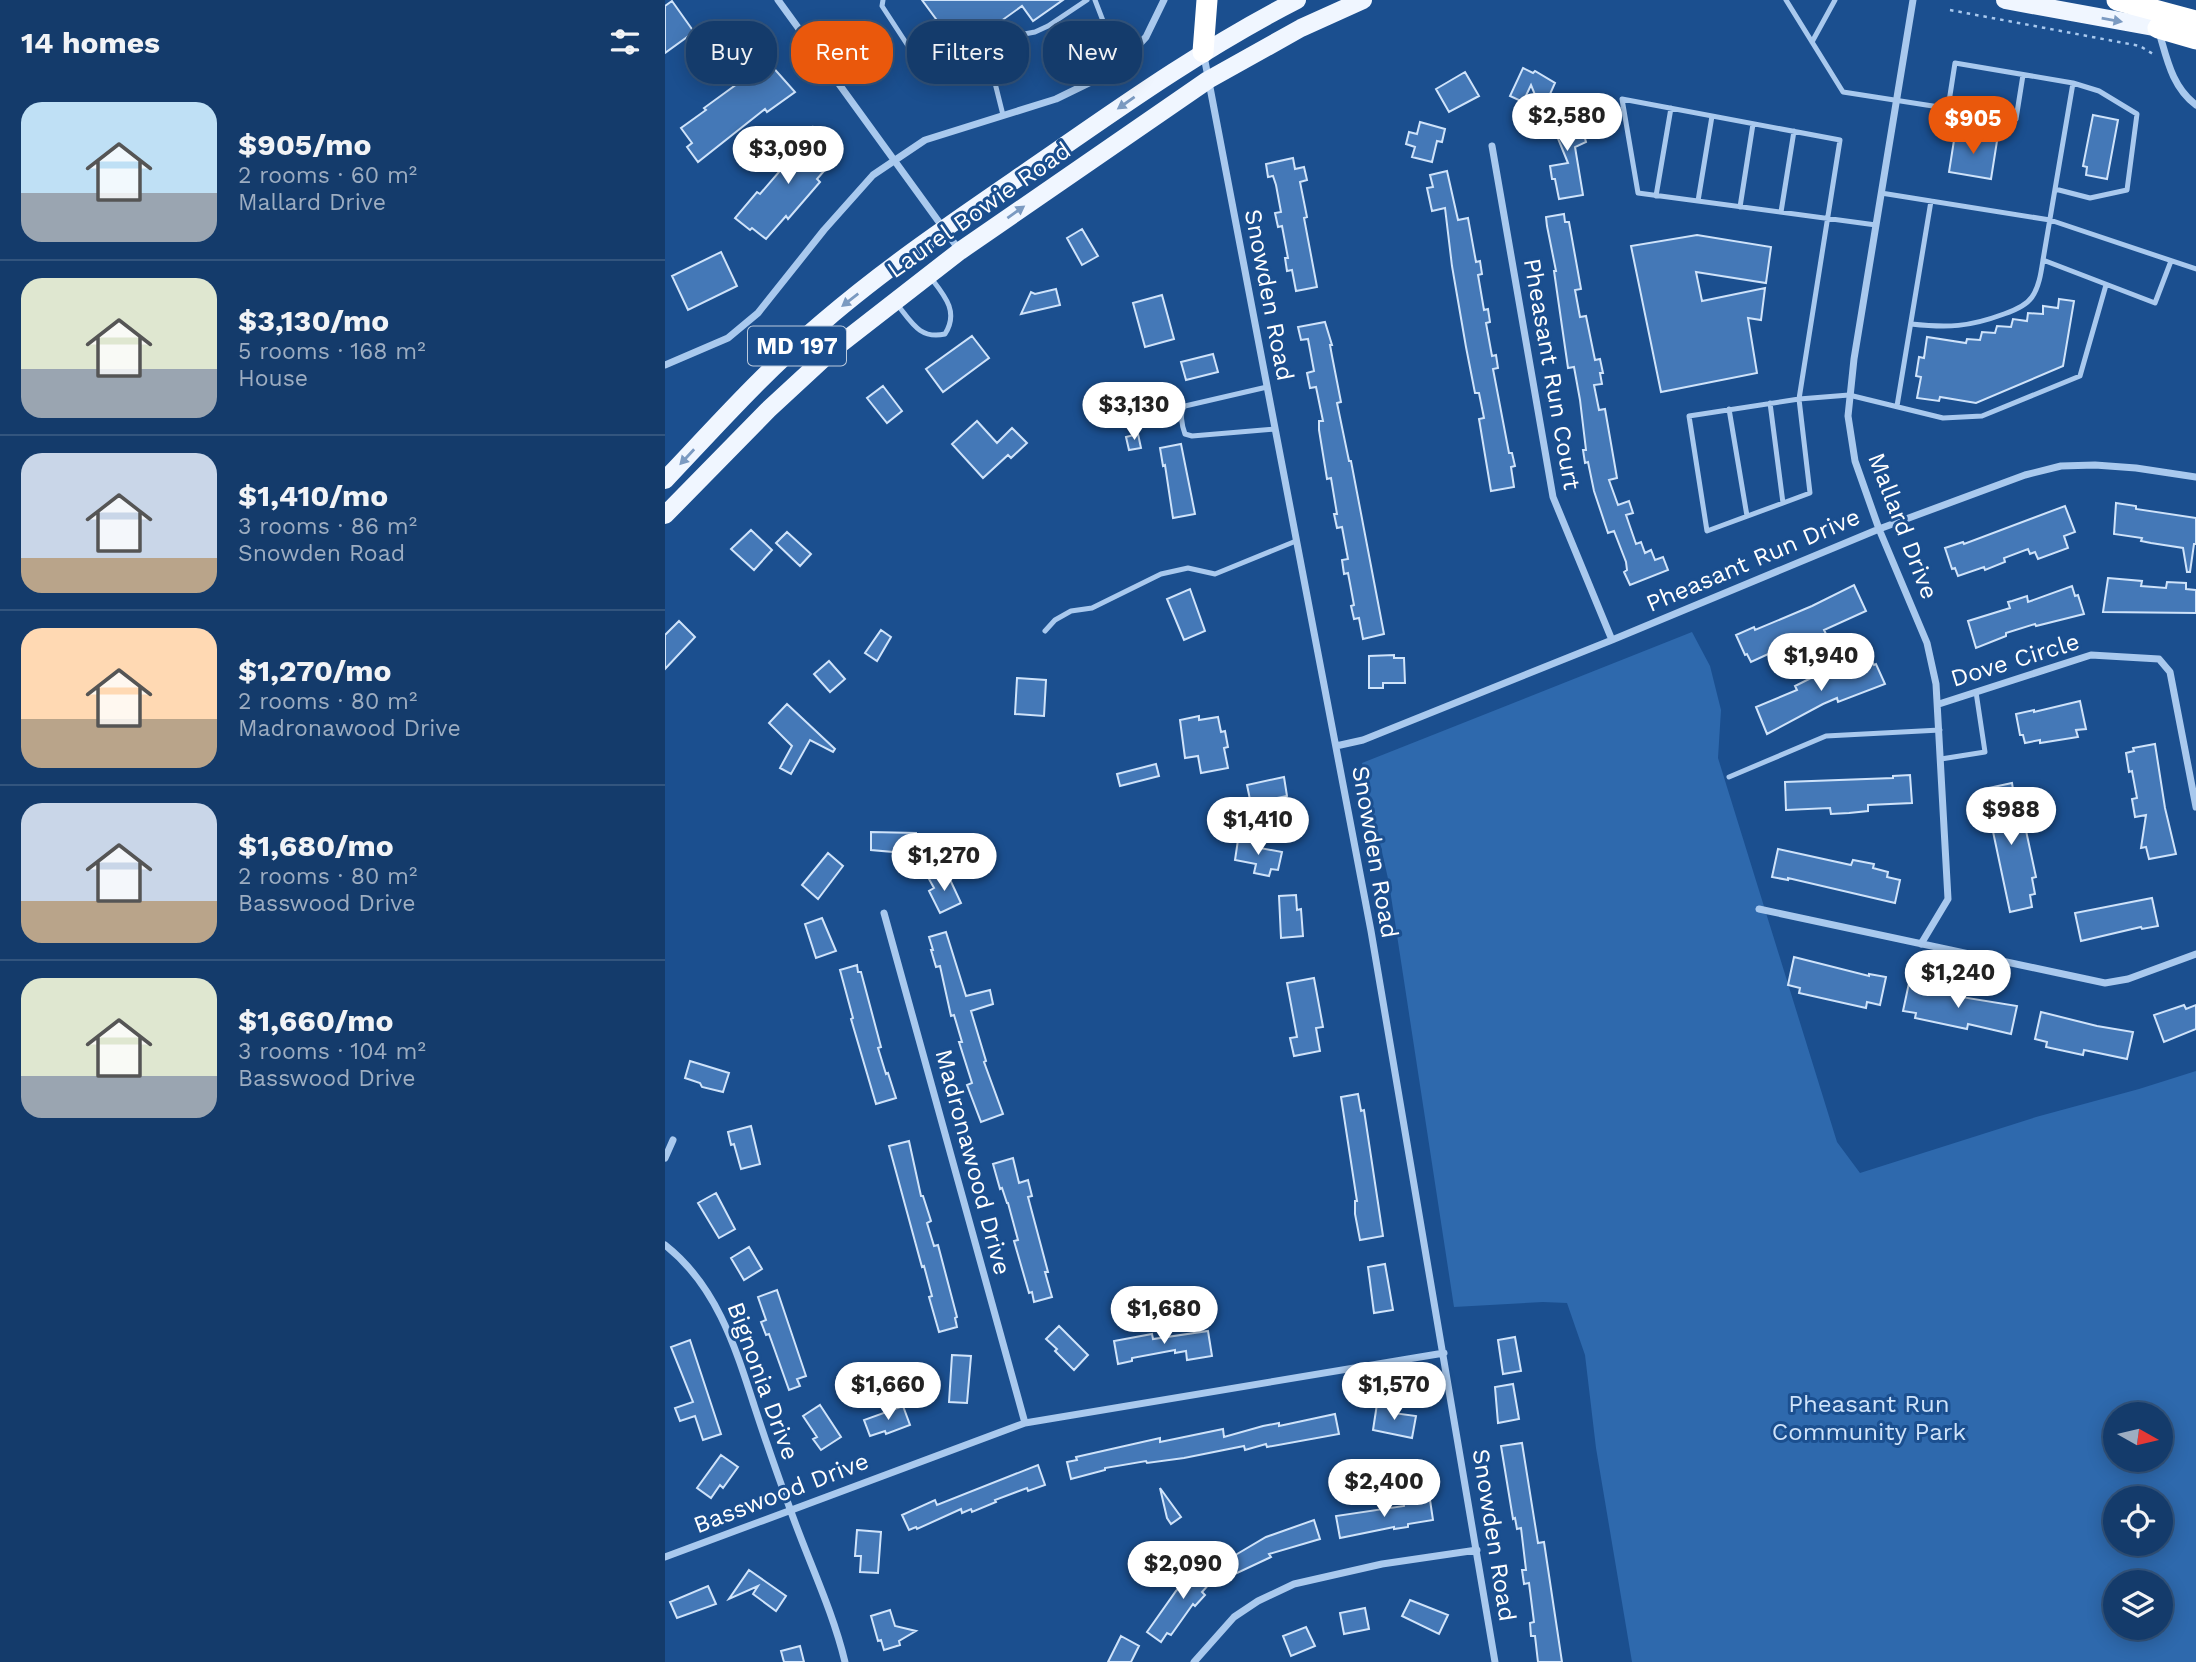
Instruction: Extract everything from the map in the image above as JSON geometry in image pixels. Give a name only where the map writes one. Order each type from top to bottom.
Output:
[{"type":"highway","points":[[1203,52],[1207,0]]},
{"type":"highway","points":[[2117,0],[2196,21]]},
{"type":"highway","points":[[2158,28],[2196,36]]},
{"type":"main road","name":"Laurel Bowie Road","points":[[665,480],[728,413],[821,323],[944,229],[1203,52],[1297,0]]},
{"type":"main road","name":"Laurel Bowie Road","points":[[665,515],[807,374],[894,301],[960,251],[1208,80],[1301,28],[1363,0]]},
{"type":"main road","points":[[2005,0],[2158,28]]},
{"type":"street","points":[[778,0],[960,251]]},
{"type":"street","points":[[1142,41],[1164,0]]},
{"type":"street","name":"Mallard Drive","points":[[1913,0],[1875,225],[1849,395],[1849,416],[1855,461],[1879,529],[1927,643],[1933,665],[1940,730],[1948,899],[1921,944]]},
{"type":"street","points":[[2158,28],[2177,84],[2196,104]]},
{"type":"street","name":"Snowden Road","points":[[1203,52],[1336,746],[1444,1353],[1495,1662]]},
{"type":"street","points":[[665,365],[728,338],[758,313],[824,230],[873,175],[925,140],[1003,116],[1075,91],[1087,84]]},
{"type":"street","name":"Pheasant Run Court","points":[[1492,146],[1553,498],[1612,640]]},
{"type":"street","name":"Pheasant Run Drive","points":[[1336,746],[1363,740],[1879,529],[2015,478],[2061,466],[2114,466],[2196,477]]},
{"type":"street","name":"Dove Circle","points":[[1938,704],[2091,655],[2159,659],[2170,672],[2196,807]]},
{"type":"street","points":[[1759,909],[2105,983],[2128,979],[2196,954]]},
{"type":"street","name":"Madronawood Drive","points":[[884,913],[1025,1423]]},
{"type":"street","points":[[665,1158],[673,1140]]},
{"type":"street","name":"Bignonia Drive","points":[[665,1245],[700,1281],[726,1325],[790,1510],[830,1613],[845,1662]]},
{"type":"street","name":"Basswood Drive","points":[[665,1557],[1025,1423],[1444,1353]]},
{"type":"street","points":[[1194,1662],[1234,1617],[1258,1601],[1294,1584],[1382,1564],[1476,1550]]},
{"type":"lane","points":[[883,0],[882,6],[907,44]]},
{"type":"lane","points":[[1029,33],[1048,26],[1087,0]]},
{"type":"lane","points":[[1095,0],[1103,21]]},
{"type":"lane","points":[[1786,0],[1843,92],[2016,119],[2023,75]]},
{"type":"lane","points":[[1812,42],[1835,0]]},
{"type":"lane","points":[[1948,108],[1955,63],[2073,83],[2099,91],[2137,114],[2127,190],[2090,198],[2055,190]]},
{"type":"lane","points":[[1911,324],[1964,327],[2027,304],[2038,285],[2073,83]]},
{"type":"lane","points":[[995,84],[1003,116]]},
{"type":"lane","points":[[1875,225],[1827,219],[1698,201],[1656,196],[1638,193],[1622,99],[1840,141],[1827,219],[1799,399],[1810,493],[1707,531],[1689,416],[1799,399],[1849,395],[1943,418],[1982,416],[2080,376],[2106,285]]},
{"type":"lane","points":[[1656,196],[1671,108]]},
{"type":"lane","points":[[1698,201],[1712,116]]},
{"type":"lane","points":[[1739,207],[1753,124]]},
{"type":"lane","points":[[1781,212],[1794,131]]},
{"type":"lane","points":[[1881,193],[2050,220],[2196,269]]},
{"type":"lane","points":[[1897,406],[1931,201]]},
{"type":"lane","points":[[2043,260],[2155,303],[2171,261]]},
{"type":"lane","points":[[894,301],[917,329],[933,336],[945,334],[952,318],[950,305],[928,275]]},
{"type":"lane","points":[[1267,387],[1185,406],[1181,412],[1184,430],[1185,434],[1192,436],[1275,429]]},
{"type":"lane","points":[[1770,404],[1783,503]]},
{"type":"lane","points":[[1729,410],[1747,516]]},
{"type":"lane","points":[[1045,631],[1055,620],[1071,611],[1092,608],[1169,571],[1188,568],[1215,574],[1296,541]]},
{"type":"lane","points":[[1941,759],[1986,752],[1976,692]]},
{"type":"lane","points":[[1729,777],[1826,736],[1940,730]]},
{"type":"path","points":[[1950,10],[2140,46],[2149,53],[2167,58]]},
{"type":"green space","name":"Pheasant Run Community Park","points":[[1692,632],[1710,666],[1721,710],[1718,758],[1837,1142],[1860,1173],[2036,1117],[2196,1071],[2196,1662],[1632,1662],[1596,1448],[1585,1355],[1567,1303],[1454,1307],[1389,883],[1362,763]]},
{"type":"building","points":[[922,0],[1063,0],[1033,21],[1022,6],[1001,21],[933,21],[936,19]]},
{"type":"building","points":[[672,1],[686,21],[686,38],[665,53],[665,6]]},
{"type":"building","points":[[1523,68],[1533,73],[1535,71],[1555,83],[1542,112],[1531,85],[1523,102],[1510,96]]},
{"type":"building","points":[[777,72],[795,92],[767,112],[765,109],[698,162],[687,147],[692,143],[681,128],[706,110],[704,108],[737,84],[777,84]]},
{"type":"building","points":[[1465,72],[1479,96],[1449,112],[1436,89]]},
{"type":"building","points":[[1573,108],[1586,142],[1575,147],[1583,195],[1559,199],[1550,166],[1568,163],[1555,131],[1550,133],[1545,119]]},
{"type":"building","points":[[2093,115],[2118,120],[2107,179],[2086,175],[2087,167],[2083,166]]},
{"type":"building","points":[[1420,122],[1445,129],[1442,142],[1437,141],[1432,162],[1412,157],[1415,147],[1406,144],[1409,132],[1417,134]]},
{"type":"building","points":[[813,127],[827,139],[823,144],[837,156],[817,179],[820,182],[788,219],[786,216],[766,239],[735,218],[791,158],[789,156]]},
{"type":"building","points":[[1955,134],[1997,141],[1991,179],[1949,172]]},
{"type":"building","points":[[1293,158],[1295,169],[1304,167],[1307,180],[1300,182],[1317,287],[1296,291],[1292,270],[1287,271],[1285,258],[1288,258],[1282,226],[1278,227],[1275,213],[1281,212],[1276,185],[1273,176],[1268,177],[1266,164]]},
{"type":"building","points":[[1447,171],[1458,220],[1468,218],[1476,262],[1480,261],[1482,274],[1478,275],[1484,310],[1488,309],[1490,322],[1486,323],[1492,356],[1496,355],[1498,368],[1493,369],[1509,453],[1512,453],[1515,466],[1511,467],[1514,487],[1491,491],[1479,419],[1484,418],[1479,393],[1475,393],[1466,347],[1445,208],[1432,211],[1427,188],[1433,187],[1430,175]]},
{"type":"building","points":[[1564,214],[1565,222],[1569,222],[1581,289],[1575,290],[1580,317],[1586,316],[1595,360],[1600,359],[1603,373],[1600,373],[1602,384],[1594,385],[1599,410],[1605,409],[1617,478],[1609,480],[1618,505],[1629,501],[1633,513],[1626,515],[1636,544],[1641,542],[1645,553],[1651,550],[1655,560],[1663,557],[1668,570],[1630,585],[1624,572],[1627,570],[1626,562],[1614,531],[1608,533],[1588,462],[1585,463],[1580,400],[1574,367],[1568,368],[1556,271],[1546,217]]},
{"type":"building","points":[[1082,229],[1098,256],[1082,265],[1067,238]]},
{"type":"building","points":[[1697,235],[1771,247],[1766,283],[1696,272],[1702,301],[1765,288],[1761,320],[1748,318],[1757,373],[1661,392],[1631,246]]},
{"type":"building","points":[[721,252],[737,286],[688,310],[672,276]]},
{"type":"building","points":[[1056,289],[1060,305],[1021,314],[1031,292],[1035,294]]},
{"type":"building","points":[[1162,295],[1174,339],[1145,347],[1133,303]]},
{"type":"building","points":[[2059,299],[2074,301],[2063,366],[1976,403],[1940,397],[1939,401],[1917,398],[1921,377],[1916,376],[1919,357],[1924,358],[1927,337],[1966,343],[1967,339],[1980,340],[1982,332],[1995,333],[1997,326],[2011,327],[2013,319],[2027,321],[2028,313],[2043,314],[2043,306],[2058,308]]},
{"type":"building","points":[[1325,322],[1332,345],[1341,402],[1337,403],[1351,461],[1384,634],[1363,639],[1359,618],[1354,619],[1351,606],[1354,605],[1348,573],[1344,574],[1342,560],[1348,559],[1342,527],[1337,528],[1334,514],[1337,514],[1331,478],[1327,479],[1319,430],[1319,421],[1323,421],[1316,387],[1310,388],[1307,373],[1314,371],[1308,339],[1301,340],[1298,327]]},
{"type":"building","points":[[972,336],[989,358],[943,392],[926,369]]},
{"type":"building","points":[[1213,354],[1218,372],[1186,380],[1181,362]]},
{"type":"building","points":[[883,386],[902,411],[887,423],[867,398]]},
{"type":"building","points":[[977,421],[997,443],[1012,428],[1027,443],[1011,458],[1008,455],[983,478],[952,444]]},
{"type":"building","points":[[1138,434],[1141,448],[1129,450],[1126,437]]},
{"type":"building","points":[[1181,444],[1195,514],[1173,518],[1160,448]]},
{"type":"building","points":[[2116,503],[2136,506],[2136,509],[2196,518],[2196,544],[2190,572],[2187,572],[2183,548],[2114,534]]},
{"type":"building","points":[[2065,506],[2075,532],[2064,536],[2068,548],[2038,559],[2035,552],[2030,554],[2028,549],[2004,558],[2005,562],[1985,570],[1984,567],[1958,576],[1955,568],[1952,569],[1945,548],[1963,542],[1964,544]]},
{"type":"building","points":[[751,530],[772,550],[754,570],[731,549]]},
{"type":"building","points":[[787,532],[811,554],[800,566],[776,543]]},
{"type":"building","points":[[2108,578],[2142,581],[2141,586],[2166,588],[2167,582],[2186,583],[2186,589],[2196,590],[2196,613],[2103,612]]},
{"type":"building","points":[[1854,585],[1866,611],[1824,630],[1826,634],[1778,654],[1777,650],[1751,662],[1747,654],[1745,655],[1736,635],[1754,627],[1755,630],[1812,606]]},
{"type":"building","points":[[2072,586],[2084,614],[2006,633],[2006,636],[1976,648],[1968,621],[2010,608],[2008,602],[2027,596],[2028,602]]},
{"type":"building","points":[[1190,589],[1205,631],[1184,640],[1167,599]]},
{"type":"building","points":[[679,621],[695,637],[665,669],[665,635]]},
{"type":"building","points":[[881,630],[891,637],[877,661],[865,653]]},
{"type":"building","points":[[1394,655],[1394,658],[1404,658],[1405,683],[1383,683],[1383,688],[1369,688],[1369,656]]},
{"type":"building","points":[[1870,657],[1885,684],[1838,702],[1837,698],[1767,734],[1756,707],[1797,690],[1795,686],[1821,673],[1843,665],[1845,668]]},
{"type":"building","points":[[829,661],[845,679],[830,692],[814,674]]},
{"type":"building","points":[[1017,678],[1046,680],[1044,716],[1015,714]]},
{"type":"building","points":[[2080,701],[2086,729],[2076,730],[2078,737],[2025,743],[2023,735],[2020,735],[2016,714]]},
{"type":"building","points":[[787,704],[835,749],[833,752],[810,740],[791,774],[780,768],[792,746],[769,723]]},
{"type":"building","points":[[1199,716],[1199,720],[1218,717],[1221,732],[1225,731],[1228,747],[1224,748],[1228,768],[1201,773],[1198,756],[1185,758],[1180,720]]},
{"type":"building","points":[[2155,744],[2165,808],[2176,854],[2149,859],[2146,847],[2141,848],[2146,815],[2135,817],[2132,799],[2137,798],[2126,753],[2134,751],[2133,748]]},
{"type":"building","points":[[1156,764],[1159,776],[1120,786],[1117,774]]},
{"type":"building","points":[[1910,775],[1912,803],[1868,805],[1868,811],[1831,814],[1830,808],[1786,810],[1785,782]]},
{"type":"building","points":[[1284,777],[1287,796],[1272,799],[1276,820],[1255,824],[1247,785]]},
{"type":"building","points":[[2012,783],[2019,827],[2025,826],[2036,877],[2032,878],[2035,894],[2030,895],[2032,907],[2010,912],[1984,789]]},
{"type":"building","points":[[871,832],[916,833],[916,854],[871,850]]},
{"type":"building","points":[[1238,840],[1261,844],[1260,848],[1282,852],[1278,870],[1271,869],[1269,876],[1254,873],[1256,864],[1235,860]]},
{"type":"building","points":[[1778,849],[1851,865],[1853,860],[1874,864],[1873,868],[1888,872],[1887,877],[1900,880],[1895,903],[1788,878],[1772,877]]},
{"type":"building","points":[[828,853],[843,866],[818,899],[802,885]]},
{"type":"building","points":[[946,871],[961,903],[940,913],[929,891],[934,888],[929,879]]},
{"type":"building","points":[[1296,895],[1297,910],[1301,909],[1303,936],[1281,938],[1279,896]]},
{"type":"building","points":[[2152,898],[2158,926],[2141,927],[2081,941],[2075,913]]},
{"type":"building","points":[[822,918],[836,951],[816,958],[805,924]]},
{"type":"building","points":[[946,932],[966,996],[990,990],[993,1004],[971,1011],[986,1061],[984,1062],[1003,1114],[981,1122],[967,1085],[972,1083],[954,1015],[951,1016],[940,966],[936,967],[931,950],[929,937]]},
{"type":"building","points":[[1794,957],[1869,976],[1886,977],[1880,1005],[1867,1002],[1866,1008],[1799,993],[1800,988],[1788,985]]},
{"type":"building","points":[[857,965],[881,1047],[878,1048],[896,1098],[876,1104],[840,970]]},
{"type":"building","points":[[1314,978],[1323,1027],[1316,1028],[1320,1051],[1294,1056],[1290,1038],[1297,1037],[1287,983]]},
{"type":"building","points":[[1909,983],[1955,996],[2017,1006],[2011,1034],[1968,1024],[1967,1029],[1915,1018],[1916,1013],[1903,1011]]},
{"type":"building","points":[[2184,1005],[2186,1009],[2196,1005],[2196,1029],[2164,1042],[2154,1015]]},
{"type":"building","points":[[2041,1012],[2133,1032],[2127,1059],[2084,1050],[2083,1055],[2046,1047],[2047,1042],[2035,1039]]},
{"type":"building","points":[[690,1061],[729,1073],[723,1092],[702,1087],[700,1083],[685,1078]]},
{"type":"building","points":[[1358,1094],[1361,1111],[1364,1110],[1383,1236],[1360,1240],[1355,1214],[1357,1201],[1341,1097]]},
{"type":"building","points":[[751,1126],[760,1164],[741,1169],[728,1132]]},
{"type":"building","points":[[909,1141],[921,1196],[931,1221],[927,1223],[934,1246],[938,1245],[957,1317],[957,1327],[939,1332],[924,1266],[922,1267],[889,1146]]},
{"type":"building","points":[[1013,1158],[1019,1183],[1028,1180],[1032,1196],[1028,1197],[1052,1297],[1034,1302],[1014,1241],[1018,1240],[1008,1203],[1002,1188],[1000,1189],[993,1164]]},
{"type":"building","points":[[716,1193],[735,1229],[719,1238],[698,1203]]},
{"type":"building","points":[[749,1247],[762,1269],[744,1280],[731,1258]]},
{"type":"building","points":[[1385,1264],[1393,1310],[1374,1313],[1368,1267]]},
{"type":"building","points":[[777,1290],[806,1376],[797,1379],[800,1386],[789,1390],[769,1334],[766,1335],[761,1322],[766,1320],[758,1297]]},
{"type":"building","points":[[1059,1326],[1088,1355],[1074,1370],[1046,1339]]},
{"type":"building","points":[[1208,1331],[1212,1356],[1187,1360],[1186,1351],[1175,1353],[1175,1350],[1132,1358],[1132,1361],[1118,1364],[1114,1341],[1152,1334],[1153,1339]]},
{"type":"building","points":[[1515,1337],[1521,1371],[1503,1374],[1498,1340]]},
{"type":"building","points":[[690,1340],[721,1434],[703,1440],[695,1416],[680,1421],[675,1408],[693,1402],[671,1347]]},
{"type":"building","points":[[952,1355],[971,1356],[967,1403],[949,1402]]},
{"type":"building","points":[[1513,1384],[1519,1419],[1498,1423],[1495,1387]]},
{"type":"building","points":[[1377,1404],[1394,1407],[1393,1413],[1416,1416],[1412,1438],[1373,1430]]},
{"type":"building","points":[[820,1405],[841,1437],[821,1450],[813,1439],[817,1437],[803,1416]]},
{"type":"building","points":[[903,1406],[910,1425],[886,1434],[885,1431],[870,1436],[864,1420]]},
{"type":"building","points":[[1335,1414],[1339,1434],[1267,1447],[1266,1444],[1245,1450],[1244,1446],[1184,1458],[1146,1461],[1105,1468],[1071,1479],[1067,1462],[1077,1460],[1076,1457],[1160,1438],[1160,1442],[1223,1429],[1224,1437],[1263,1426],[1279,1423],[1279,1426]]},
{"type":"building","points":[[1522,1443],[1538,1543],[1544,1542],[1562,1662],[1538,1662],[1535,1636],[1531,1636],[1530,1623],[1534,1622],[1529,1583],[1524,1584],[1522,1570],[1526,1570],[1521,1528],[1517,1529],[1515,1518],[1513,1519],[1501,1446]]},
{"type":"building","points":[[721,1455],[738,1467],[723,1488],[720,1485],[711,1498],[697,1488]]},
{"type":"building","points":[[1038,1465],[1045,1485],[1028,1491],[1027,1488],[972,1512],[971,1509],[962,1513],[961,1509],[909,1530],[902,1515],[935,1500],[937,1505]]},
{"type":"building","points":[[1160,1488],[1181,1517],[1171,1524],[1167,1518]]},
{"type":"building","points":[[1430,1500],[1433,1520],[1408,1524],[1408,1527],[1394,1527],[1340,1538],[1336,1516]]},
{"type":"building","points":[[1314,1520],[1320,1539],[1269,1554],[1271,1557],[1235,1574],[1227,1560],[1266,1537]]},
{"type":"building","points":[[857,1530],[881,1532],[878,1573],[860,1572],[861,1556],[855,1556]]},
{"type":"building","points":[[1204,1560],[1219,1573],[1202,1592],[1205,1595],[1195,1606],[1193,1604],[1171,1635],[1167,1633],[1161,1642],[1147,1632],[1176,1591]]},
{"type":"building","points":[[749,1570],[786,1596],[776,1611],[753,1594],[758,1586],[729,1599]]},
{"type":"building","points":[[708,1586],[716,1604],[677,1618],[670,1602]]},
{"type":"building","points":[[1410,1600],[1448,1615],[1439,1634],[1402,1616]]},
{"type":"building","points":[[1365,1608],[1369,1629],[1344,1634],[1340,1613]]},
{"type":"building","points":[[890,1610],[895,1626],[916,1631],[899,1641],[900,1645],[884,1650],[881,1640],[878,1641],[871,1616]]},
{"type":"building","points":[[1306,1627],[1315,1646],[1291,1656],[1283,1636]]},
{"type":"building","points":[[1121,1636],[1139,1646],[1131,1662],[1108,1662]]},
{"type":"building","points":[[800,1646],[804,1662],[784,1662],[781,1651]]}]
